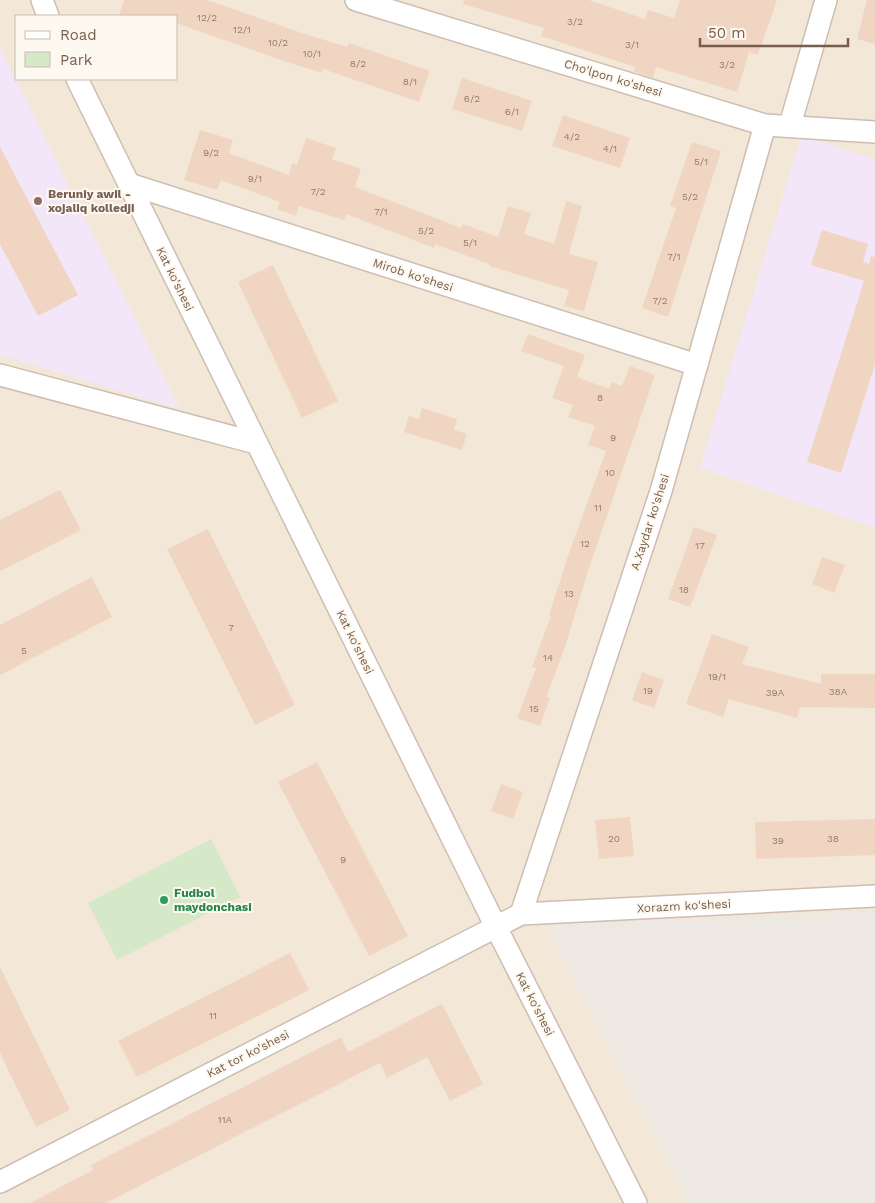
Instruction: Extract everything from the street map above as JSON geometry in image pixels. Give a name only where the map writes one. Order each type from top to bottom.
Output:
[{"type":"street","points":[[42,0],[48,15]]},
{"type":"street","name":"Cho'lpon ko'shesi","points":[[356,0],[765,125],[790,125],[875,132]]},
{"type":"street","points":[[790,125],[826,0]]},
{"type":"street","name":"Kat ko'shesi","points":[[77,80],[496,927],[636,1203]]},
{"type":"street","name":"A.Xaydar ko'shesi","points":[[521,914],[661,492],[765,125]]},
{"type":"street","name":"Mirob ko'shesi","points":[[129,184],[698,365]]},
{"type":"street","points":[[0,375],[256,443]]},
{"type":"street","name":"Xorazm ko'shesi","points":[[496,927],[521,914],[875,896]]},
{"type":"street","name":"Kat tor ko'shesi","points":[[0,1182],[496,927]]},
{"type":"shaded area","points":[[0,0],[875,0],[875,1203],[0,1203]]},
{"type":"shaded area","name":"Beruniy awil - xojaliq kolledji","points":[[0,48],[180,409],[0,355]]},
{"type":"shaded area","points":[[801,136],[875,159],[875,528],[700,468]]},
{"type":"shaded area","points":[[875,911],[875,1203],[689,1203],[545,925]]},
{"type":"green space","name":"Fudbol maydonchasi","points":[[211,839],[240,897],[117,960],[88,903]]},
{"type":"building","points":[[124,0],[207,0],[302,33],[347,47],[349,43],[430,71],[419,102],[323,69],[322,73],[287,62],[187,27],[178,23],[178,15],[119,15]]},
{"type":"building","points":[[464,0],[589,0],[645,19],[648,10],[674,18],[680,0],[777,0],[758,55],[749,52],[737,92],[656,67],[653,78],[633,71],[635,67],[541,36],[544,28],[463,4]]},
{"type":"building","points":[[867,0],[875,0],[875,44],[857,39]]},
{"type":"building","points":[[462,78],[532,101],[522,131],[452,109]]},
{"type":"building","points":[[563,115],[630,138],[620,168],[552,146]]},
{"type":"building","points":[[200,130],[233,140],[229,153],[289,175],[292,163],[297,165],[306,138],[336,148],[332,159],[361,169],[355,187],[461,228],[463,224],[498,237],[508,206],[531,213],[524,234],[554,244],[566,201],[582,206],[569,254],[598,262],[584,311],[564,306],[569,290],[489,266],[489,264],[435,244],[434,248],[346,214],[344,220],[299,206],[296,216],[277,209],[280,202],[221,180],[217,190],[184,180]]},
{"type":"building","points":[[692,142],[721,151],[668,317],[642,308],[676,208],[670,206]]},
{"type":"building","points":[[0,147],[78,295],[38,316],[0,244]]},
{"type":"building","points":[[822,230],[868,244],[863,262],[869,264],[871,256],[875,257],[875,364],[841,473],[807,462],[864,281],[811,265]]},
{"type":"building","points":[[273,265],[338,401],[302,418],[238,282]]},
{"type":"building","points":[[528,334],[585,355],[577,377],[609,389],[612,382],[622,386],[630,366],[655,375],[588,571],[565,647],[546,697],[550,698],[540,726],[517,718],[536,668],[532,667],[551,616],[549,615],[569,553],[606,451],[588,445],[595,426],[568,417],[573,405],[552,398],[564,366],[521,351]]},
{"type":"building","points":[[422,408],[457,419],[454,430],[467,434],[462,450],[404,432],[409,416],[419,419]]},
{"type":"building","points":[[60,490],[81,530],[0,571],[0,520]]},
{"type":"building","points":[[694,527],[717,535],[690,607],[668,599]]},
{"type":"building","points":[[208,529],[295,705],[255,725],[167,549]]},
{"type":"building","points":[[822,557],[845,565],[834,593],[812,584]]},
{"type":"building","points":[[92,577],[112,617],[0,675],[0,625]]},
{"type":"building","points":[[712,634],[749,647],[742,664],[821,684],[821,674],[875,674],[875,708],[800,707],[797,718],[729,699],[723,717],[686,704]]},
{"type":"building","points":[[642,672],[664,680],[654,708],[632,700]]},
{"type":"building","points":[[317,762],[408,936],[369,956],[278,782]]},
{"type":"building","points":[[501,784],[523,792],[513,819],[491,811]]},
{"type":"building","points":[[630,817],[634,856],[599,859],[595,820]]},
{"type":"building","points":[[875,819],[875,855],[756,859],[755,822]]},
{"type":"building","points":[[290,953],[309,990],[137,1077],[118,1041]]},
{"type":"building","points":[[0,967],[70,1110],[36,1127],[0,1053]]},
{"type":"building","points":[[442,1004],[483,1084],[450,1101],[427,1057],[387,1078],[380,1063],[106,1203],[30,1203],[93,1170],[91,1165],[341,1037],[348,1052]]},
{"type":"place","name":"Beruniy awil - xojaliq kolledji","points":[[38,201]]},
{"type":"place","name":"Fudbol maydonchasi","points":[[164,900]]}]
